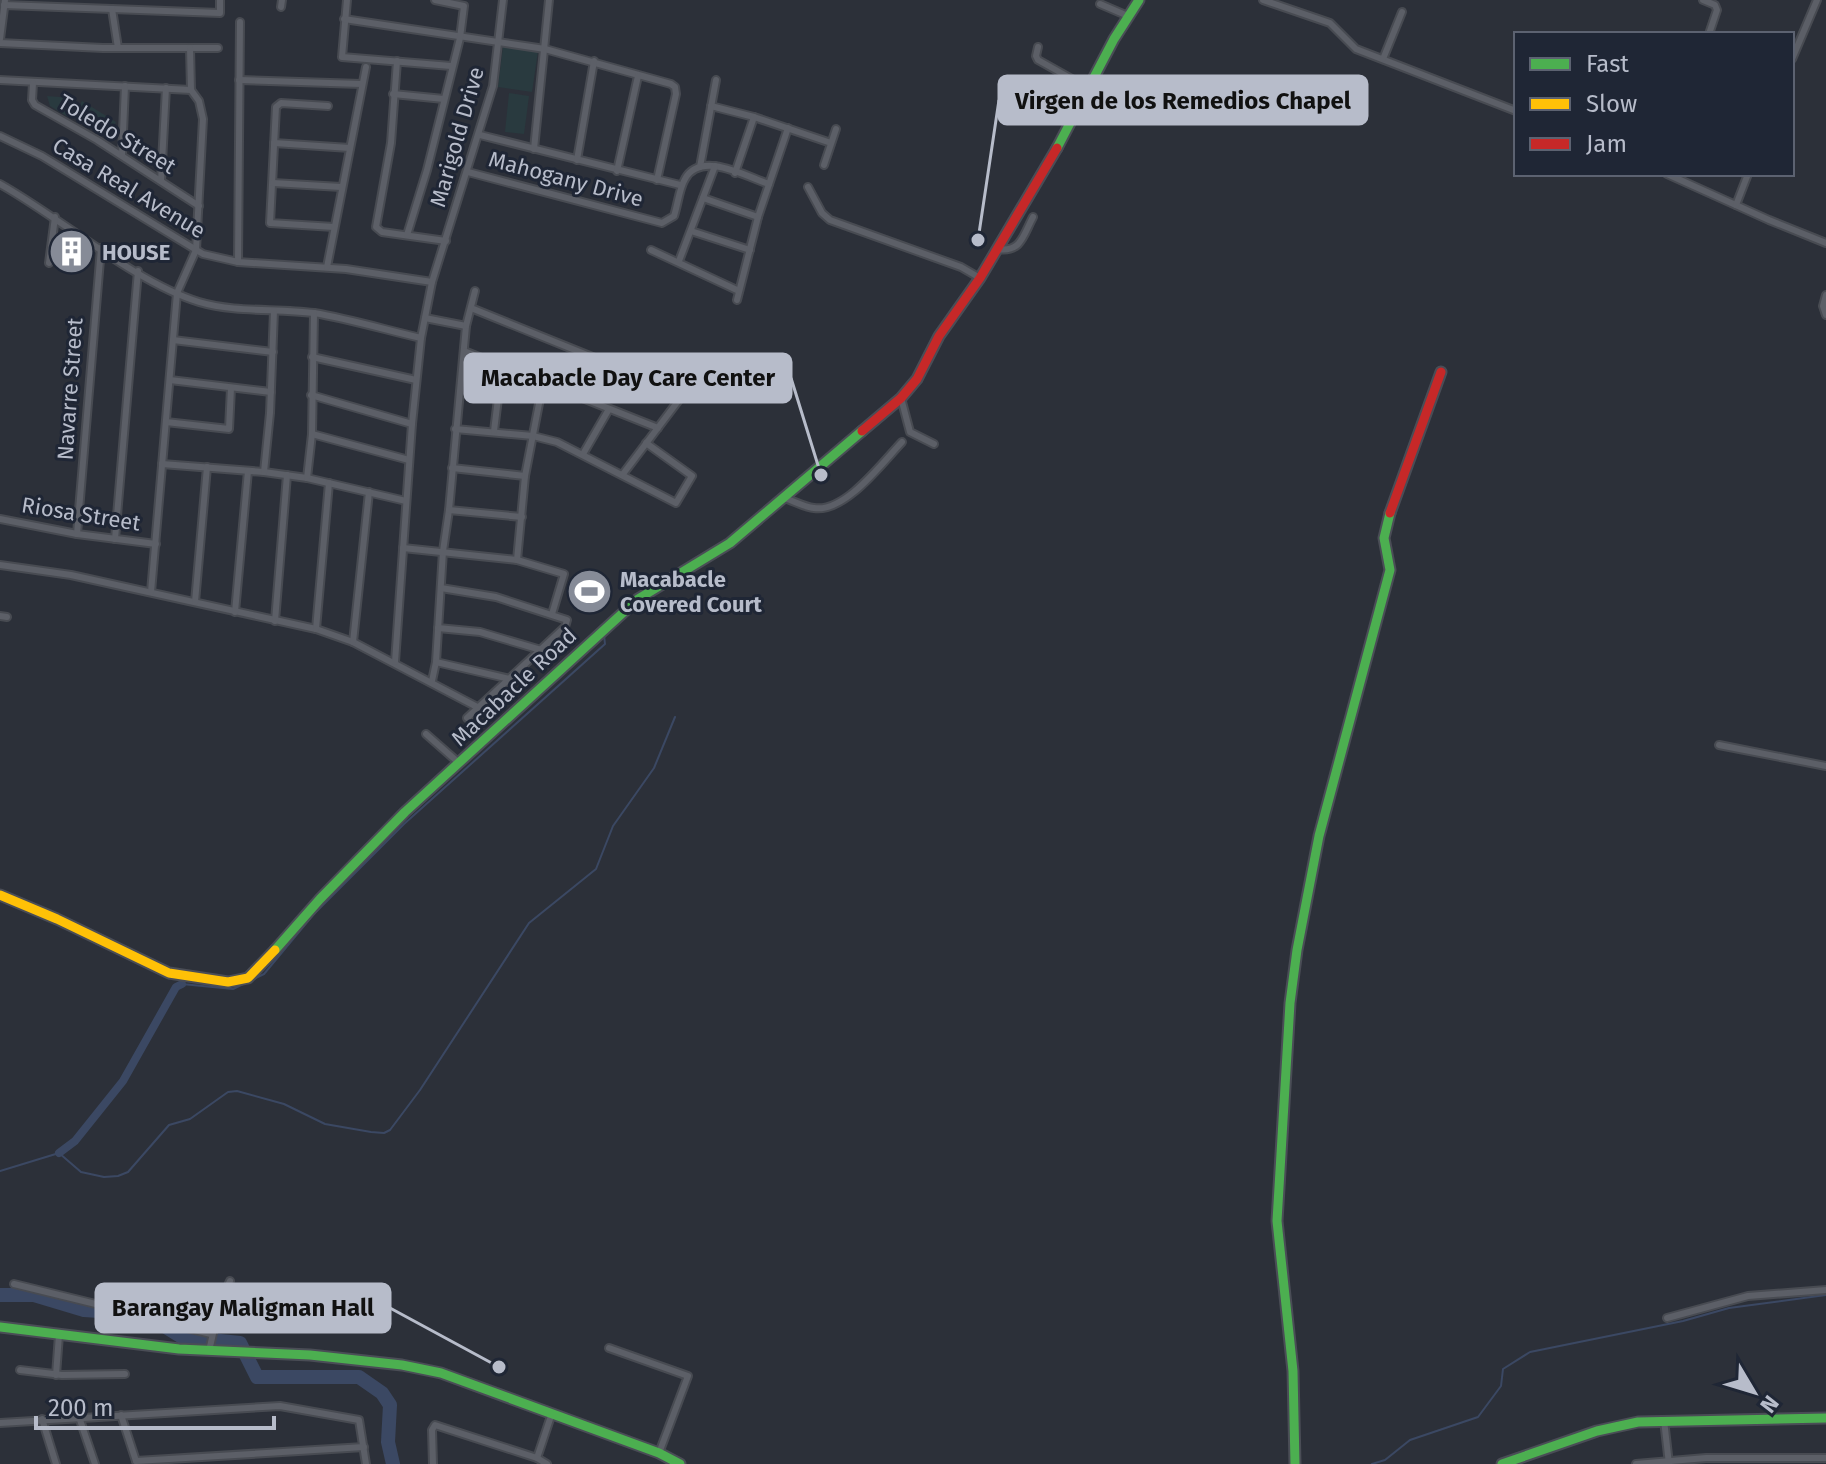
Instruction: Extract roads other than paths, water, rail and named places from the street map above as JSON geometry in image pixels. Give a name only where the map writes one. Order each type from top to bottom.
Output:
[{"type":"street","points":[[80,0],[80,8]]},
{"type":"street","points":[[218,48],[118,48],[0,41],[4,2],[220,13],[220,0]]},
{"type":"street","points":[[347,0],[342,57],[451,66]]},
{"type":"street","points":[[407,235],[460,38],[464,6],[435,0]]},
{"type":"street","name":"Marigold Drive","points":[[395,662],[421,338],[432,282],[493,86],[503,0]]},
{"type":"street","points":[[534,149],[549,0]]},
{"type":"street","name":"Macabacle Road","points":[[0,895],[169,973],[228,982],[248,978],[262,967],[320,899],[362,856],[638,599],[730,543],[901,398],[917,379],[939,336],[980,278],[1049,163],[1139,0]]},
{"type":"street","points":[[1263,0],[1330,23],[1356,49],[1514,110]]},
{"type":"street","points":[[1703,0],[1715,5],[1717,10],[1710,32]]},
{"type":"street","points":[[1794,54],[1817,0]]},
{"type":"street","points":[[1100,4],[1128,16]]},
{"type":"street","points":[[112,9],[118,48]]},
{"type":"street","points":[[1383,59],[1402,12]]},
{"type":"street","points":[[344,19],[545,49],[675,87],[657,180]]},
{"type":"street","points":[[238,262],[240,22]]},
{"type":"street","points":[[1038,47],[1038,60],[1088,88]]},
{"type":"street","points":[[151,592],[177,293],[196,250],[203,119],[199,101],[191,90],[190,48]]},
{"type":"street","points":[[397,61],[391,143],[376,227],[382,232],[446,241]]},
{"type":"street","points":[[577,160],[594,61]]},
{"type":"street","points":[[327,267],[366,67]]},
{"type":"street","points":[[617,171],[638,76]]},
{"type":"street","points":[[0,80],[191,90]]},
{"type":"street","points":[[239,80],[361,84]]},
{"type":"street","points":[[716,80],[700,167],[715,166],[769,184]]},
{"type":"street","name":"Toledo Street","points":[[33,83],[32,100],[35,105],[122,155],[199,206]]},
{"type":"street","points":[[122,155],[125,86]]},
{"type":"street","points":[[161,181],[166,88]]},
{"type":"street","points":[[393,94],[444,99]]},
{"type":"street","points":[[328,106],[278,104],[270,223],[334,227]]},
{"type":"street","points":[[711,106],[831,143]]},
{"type":"street","points":[[735,173],[754,117]]},
{"type":"street","points":[[737,300],[758,217],[788,128]]},
{"type":"street","points":[[824,165],[836,129]]},
{"type":"street","name":"Mahogany Drive","points":[[480,135],[680,185]]},
{"type":"street","name":"Casa Real Avenue","points":[[0,136],[42,156],[196,250],[238,262],[327,267],[432,282]]},
{"type":"street","points":[[274,143],[350,148]]},
{"type":"street","points":[[679,261],[715,166]]},
{"type":"street","name":"Mahogany Drive","points":[[468,172],[662,223],[674,216],[686,177],[700,167]]},
{"type":"street","points":[[1671,176],[1826,243]]},
{"type":"street","points":[[1736,205],[1747,176]]},
{"type":"street","points":[[273,183],[341,187]]},
{"type":"street","points":[[0,184],[138,271],[200,302],[314,313],[421,338]]},
{"type":"street","points":[[808,187],[822,213],[830,220],[961,267],[980,278]]},
{"type":"street","points":[[703,198],[758,217]]},
{"type":"street","points":[[49,263],[55,217]]},
{"type":"street","points":[[997,249],[1008,251],[1016,247],[1033,217]]},
{"type":"street","points":[[691,231],[750,250]]},
{"type":"street","name":"Navarre Street","points":[[77,534],[101,248]]},
{"type":"street","points":[[651,250],[739,291]]},
{"type":"street","points":[[115,539],[138,271]]},
{"type":"street","points":[[432,681],[466,326],[475,291]]},
{"type":"street","points":[[1826,295],[1823,306],[1826,315]]},
{"type":"street","points":[[471,308],[684,394]]},
{"type":"street","points":[[264,472],[274,311]]},
{"type":"street","points":[[307,478],[312,434],[314,313]]},
{"type":"street","points":[[425,318],[466,326]]},
{"type":"street","points":[[173,340],[273,352]]},
{"type":"street","points":[[464,351],[658,428]]},
{"type":"street","points":[[312,357],[416,380]]},
{"type":"street","points":[[494,431],[502,366]]},
{"type":"street","points":[[1295,1464],[1293,1371],[1277,1221],[1291,990],[1319,836],[1390,570],[1384,538],[1391,509],[1441,372]]},
{"type":"street","points":[[170,380],[271,392]]},
{"type":"street","points":[[623,474],[694,380]]},
{"type":"street","points":[[517,560],[525,476],[543,383]]},
{"type":"street","points":[[166,422],[229,429],[231,388]]},
{"type":"street","points":[[311,395],[412,424]]},
{"type":"street","points":[[901,398],[910,432],[934,444]]},
{"type":"street","points":[[583,454],[609,409]]},
{"type":"street","points":[[455,429],[494,431],[557,442],[676,503],[692,476],[646,443]]},
{"type":"street","points":[[312,434],[409,460]]},
{"type":"street","points":[[784,498],[815,509],[846,500],[902,442]]},
{"type":"street","points":[[162,464],[307,478],[406,501]]},
{"type":"street","points":[[195,602],[207,467]]},
{"type":"street","points":[[452,468],[525,476]]},
{"type":"street","points":[[235,612],[248,471]]},
{"type":"street","points":[[275,621],[287,475]]},
{"type":"street","points":[[316,629],[329,483]]},
{"type":"street","points":[[353,642],[369,492]]},
{"type":"street","points":[[449,510],[522,517]]},
{"type":"street","name":"Riosa Street","points":[[0,519],[77,534],[156,544]]},
{"type":"street","points":[[403,548],[517,560],[564,574],[552,614]]},
{"type":"street","points":[[0,565],[71,575],[316,629],[395,662],[479,708]]},
{"type":"street","points":[[441,588],[496,597],[552,614],[567,620],[568,624],[467,718]]},
{"type":"street","points":[[438,628],[480,632],[541,650]]},
{"type":"street","points":[[436,662],[510,679]]},
{"type":"street","points":[[426,734],[459,763]]},
{"type":"street","points":[[1719,745],[1826,766]]},
{"type":"street","points":[[210,1341],[230,1281]]},
{"type":"street","points":[[14,1284],[108,1307],[147,1310],[210,1341],[243,1352],[310,1355],[402,1365],[441,1373],[659,1453],[680,1464]]},
{"type":"street","points":[[1667,1318],[1748,1296],[1826,1290]]},
{"type":"street","points":[[0,1327],[179,1349],[210,1341]]},
{"type":"street","points":[[56,1375],[59,1335]]},
{"type":"street","points":[[609,1348],[688,1376],[659,1453]]},
{"type":"street","points":[[20,1370],[56,1375],[125,1374]]},
{"type":"street","points":[[0,1423],[280,1406],[359,1420],[366,1464]]},
{"type":"street","points":[[537,1458],[552,1413]]},
{"type":"street","points":[[121,1415],[136,1462],[364,1447]]},
{"type":"street","points":[[79,1417],[95,1464]]},
{"type":"street","points":[[1502,1464],[1617,1425],[1664,1420],[1826,1418]]},
{"type":"street","points":[[42,1419],[56,1464]]},
{"type":"street","points":[[1664,1420],[1668,1462]]},
{"type":"street","points":[[433,1464],[432,1430],[435,1425],[547,1464]]},
{"type":"street","points":[[1636,1464],[1808,1461],[1826,1458]]},
{"type":"waterway","points":[[182,984],[233,989],[264,974],[313,915],[404,824],[605,644],[604,635]]},
{"type":"waterway","points":[[0,1171],[59,1153],[81,1172],[104,1177],[118,1176],[128,1172],[169,1125],[190,1119],[228,1092],[237,1091],[284,1104],[325,1124],[371,1132],[390,1130],[420,1090],[529,923],[596,869],[613,826],[654,768],[675,717]]},
{"type":"waterway","points":[[59,1153],[75,1141],[123,1081],[176,987],[182,984]]},
{"type":"waterway","points":[[103,1103],[123,1081]]},
{"type":"waterway","points":[[0,1295],[34,1295],[84,1310],[145,1314],[182,1337],[240,1343],[257,1377],[359,1377],[382,1393],[390,1405],[388,1442],[393,1464]]},
{"type":"waterway","points":[[1372,1464],[1385,1460],[1410,1440],[1478,1417],[1501,1386],[1503,1369],[1530,1352],[1683,1321],[1729,1308],[1826,1295]]},
{"type":"place","name":"Virgen de los Remedios Chapel","points":[[978,240]]},
{"type":"place","name":"HOUSE","points":[[71,252]]},
{"type":"place","name":"Macabacle Day Care Center","points":[[821,475]]},
{"type":"place","name":"Macabacle Covered Court","points":[[589,592]]},
{"type":"place","name":"Barangay Maligman Hall","points":[[499,1367]]}]
